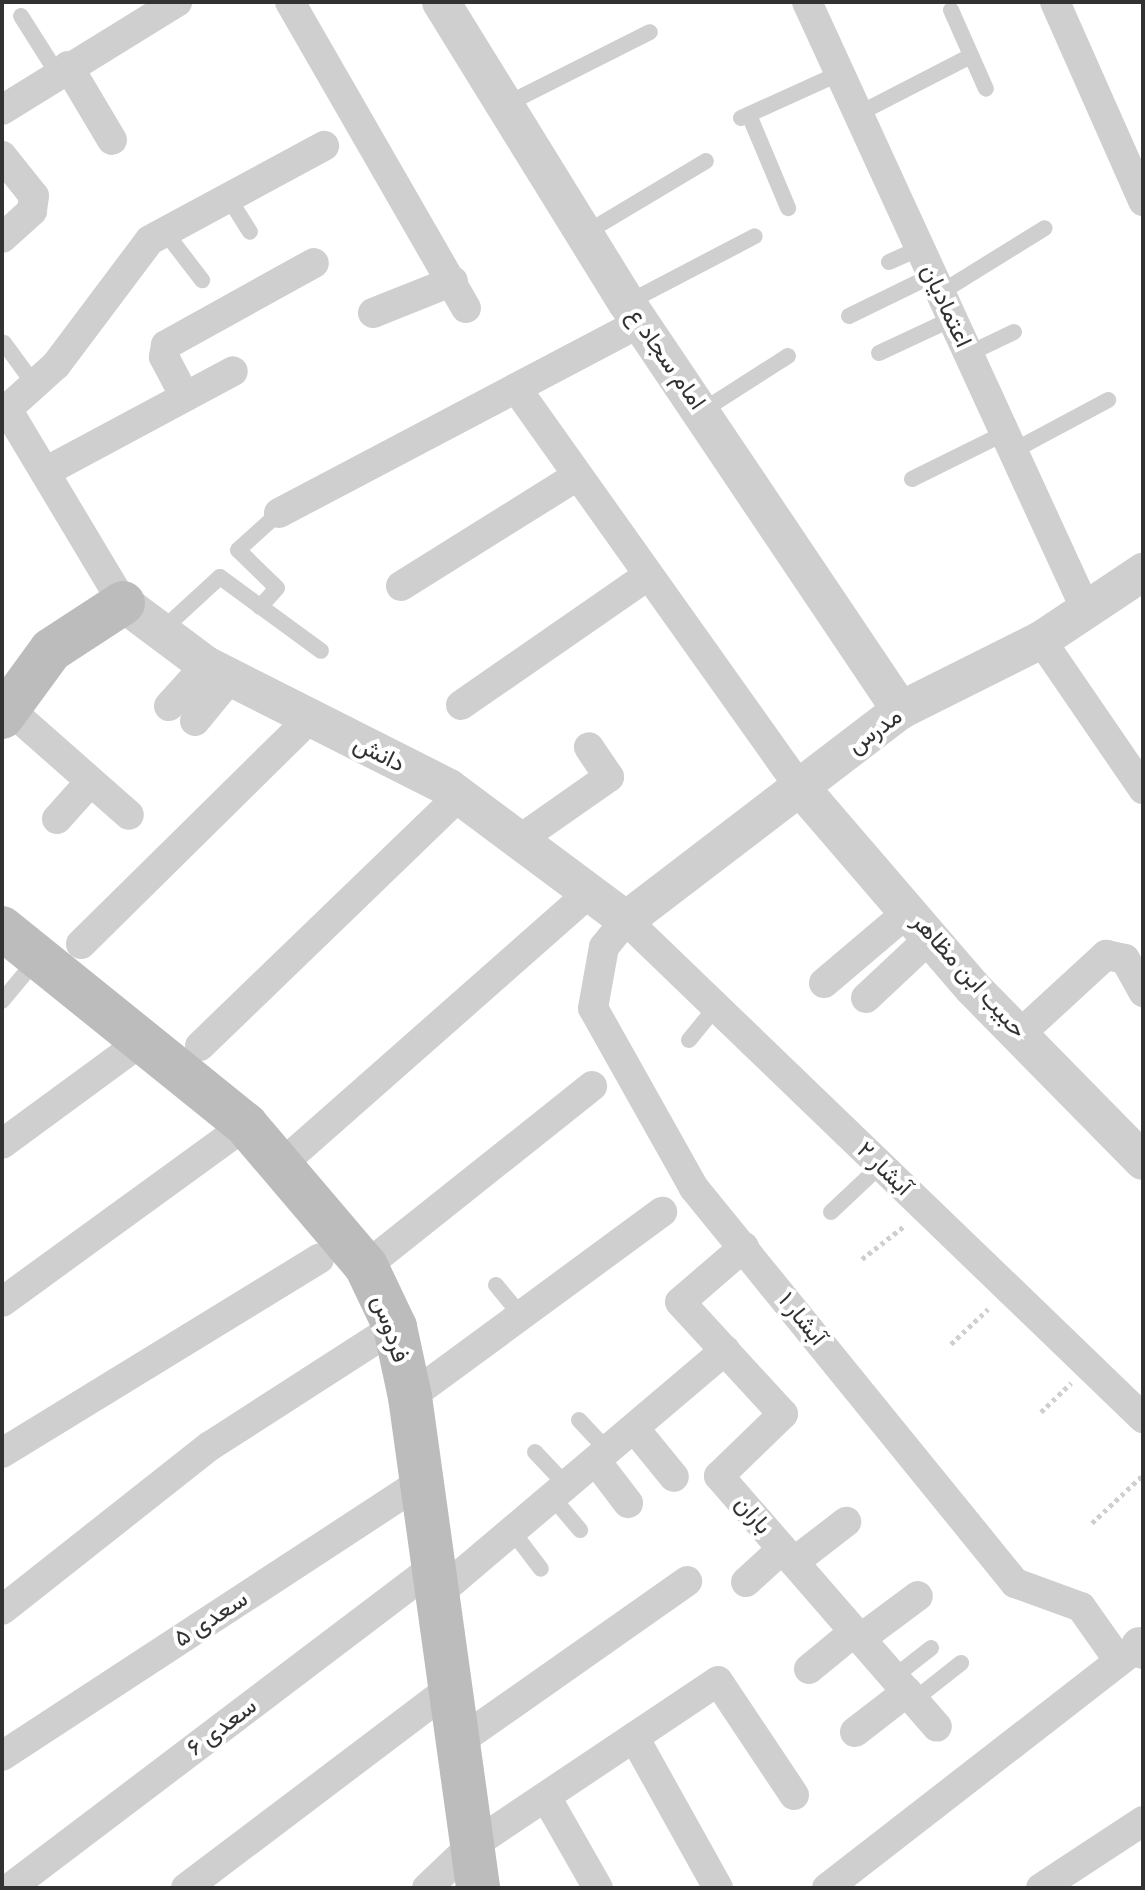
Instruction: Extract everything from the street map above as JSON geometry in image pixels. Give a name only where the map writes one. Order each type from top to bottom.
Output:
[{"type":"main road","points":[[4,710],[51,650],[123,603]]},
{"type":"main road","name":"فردوس","points":[[2,928],[246,1125],[284,1162],[395,1327],[410,1397],[438,1579],[454,1745],[474,1868]]},
{"type":"street","points":[[2,110],[63,69],[177,2]]},
{"type":"street","points":[[290,2],[466,308]]},
{"type":"street","name":"امام سجاد ع","points":[[441,2],[633,313],[901,710]]},
{"type":"street","name":"اعتمادیان","points":[[807,2],[1086,610]]},
{"type":"street","points":[[1055,2],[1143,201]]},
{"type":"street","points":[[63,69],[112,140]]},
{"type":"street","points":[[123,603],[5,406],[34,384],[165,232],[324,146]]},
{"type":"street","points":[[2,156],[34,196],[32,211],[2,238]]},
{"type":"street","points":[[183,393],[164,357],[166,345],[314,263]]},
{"type":"street","points":[[373,313],[453,281]]},
{"type":"street","points":[[279,513],[516,388],[633,313]]},
{"type":"street","points":[[45,472],[183,393],[233,371]]},
{"type":"street","points":[[516,388],[646,577],[800,787]]},
{"type":"street","points":[[401,586],[577,476]]},
{"type":"street","points":[[461,705],[646,577]]},
{"type":"street","name":"مدرس","points":[[626,920],[901,710],[1041,640],[1086,610],[1138,585]]},
{"type":"street","name":"دانش","points":[[123,603],[218,671],[459,796],[626,920]]},
{"type":"street","points":[[1041,640],[1143,789]]},
{"type":"street","points":[[182,714],[218,671]]},
{"type":"street","points":[[4,710],[129,815]]},
{"type":"street","points":[[81,944],[309,719]]},
{"type":"street","points":[[519,840],[609,777],[589,747]]},
{"type":"street","points":[[57,819],[90,782]]},
{"type":"street","name":"حبیب ابن مظاهر","points":[[800,787],[1020,1034],[1143,1161]]},
{"type":"street","points":[[200,1046],[459,796]]},
{"type":"street","points":[[284,1162],[589,893]]},
{"type":"street","name":"آبشار ۲","points":[[626,920],[1143,1418]]},
{"type":"street","name":"آبشار ۱","points":[[626,920],[604,947],[593,1008],[694,1188],[1015,1583],[1081,1607],[1136,1649]]},
{"type":"street","points":[[824,983],[920,924]]},
{"type":"street","points":[[866,998],[920,924]]},
{"type":"street","points":[[1020,1034],[1106,955],[1125,959],[1143,992]]},
{"type":"street","points":[[2,1144],[142,1041]]},
{"type":"street","points":[[2,1453],[344,1255],[592,1086]]},
{"type":"street","points":[[2,1302],[246,1125]]},
{"type":"street","points":[[410,1397],[523,1318],[662,1212]]},
{"type":"street","name":"باران","points":[[744,1247],[680,1302],[783,1414],[719,1476],[937,1727]]},
{"type":"street","points":[[2,1610],[210,1446],[395,1327]]},
{"type":"street","name":"سعدی ۶","points":[[10,1888],[438,1579],[513,1532],[725,1350]]},
{"type":"street","points":[[634,1428],[674,1477]]},
{"type":"street","points":[[602,1456],[628,1503]]},
{"type":"street","name":"سعدی ۵","points":[[2,1756],[421,1482]]},
{"type":"street","points":[[746,1582],[846,1522]]},
{"type":"street","points":[[454,1745],[687,1581]]},
{"type":"street","points":[[809,1669],[918,1596]]},
{"type":"street","points":[[827,1888],[1136,1649]]},
{"type":"street","points":[[427,1888],[474,1868],[546,1797],[718,1681],[794,1795]]},
{"type":"street","points":[[186,1888],[449,1689]]},
{"type":"street","points":[[855,1732],[905,1690]]},
{"type":"street","points":[[634,1737],[718,1888]]},
{"type":"street","points":[[546,1797],[598,1888]]},
{"type":"street","points":[[1041,1888],[1143,1821]]},
{"type":"lane","points":[[951,10],[986,89]]},
{"type":"lane","points":[[21,16],[63,69]]},
{"type":"lane","points":[[505,105],[650,32]]},
{"type":"lane","points":[[858,114],[971,56]]},
{"type":"lane","points":[[788,208],[745,117],[840,73]]},
{"type":"lane","points":[[584,234],[706,161]]},
{"type":"lane","points":[[228,197],[250,232]]},
{"type":"lane","points":[[879,353],[942,296],[1045,228]]},
{"type":"lane","points":[[165,232],[202,280]]},
{"type":"lane","points":[[633,313],[755,236]]},
{"type":"lane","points":[[889,262],[920,248]]},
{"type":"lane","points":[[849,316],[942,296]]},
{"type":"lane","points":[[968,354],[1014,332]]},
{"type":"lane","points":[[4,343],[34,384]]},
{"type":"lane","points":[[702,411],[788,356]]},
{"type":"lane","points":[[912,479],[1108,400]]},
{"type":"lane","points":[[260,607],[277,588],[238,550],[279,513]]},
{"type":"lane","points":[[161,631],[220,577],[321,651]]},
{"type":"lane","points":[[2,1001],[39,957]]},
{"type":"lane","points":[[689,1040],[716,1007]]},
{"type":"lane","points":[[831,1212],[881,1165]]},
{"type":"lane","points":[[496,1285],[523,1318]]},
{"type":"lane","points":[[579,1420],[602,1456]]},
{"type":"lane","points":[[535,1452],[580,1530]]},
{"type":"lane","points":[[513,1532],[541,1569]]},
{"type":"lane","points":[[905,1690],[931,1648]]},
{"type":"lane","points":[[905,1690],[961,1663]]},
{"type":"path","points":[[862,1259],[926,1209]]},
{"type":"path","points":[[951,1344],[1009,1289]]},
{"type":"path","points":[[1041,1412],[1089,1366]]},
{"type":"path","points":[[1092,1523],[1143,1475]]}]
